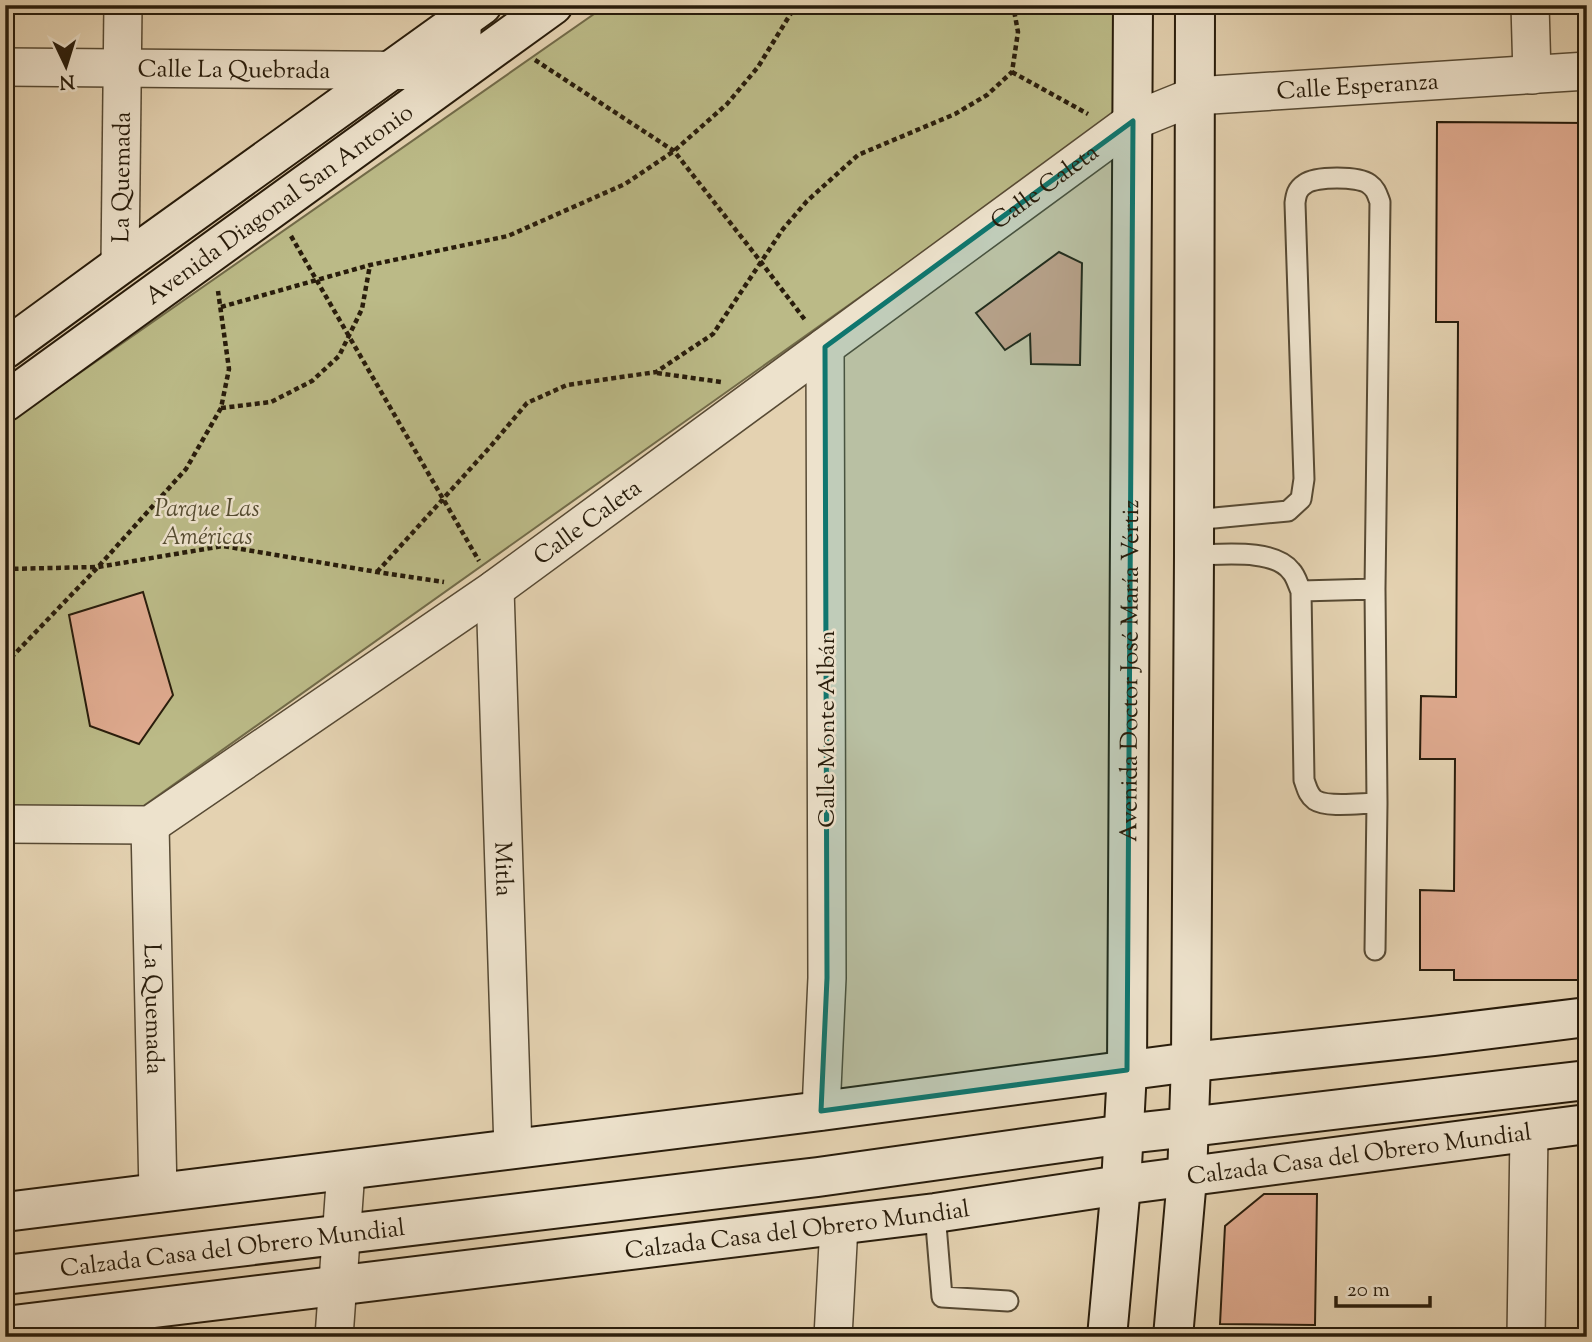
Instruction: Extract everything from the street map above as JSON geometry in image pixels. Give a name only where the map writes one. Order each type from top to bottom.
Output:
[{"type":"street","name":"La Quemada","points":[[120,265],[123,5]]},
{"type":"street","name":"Avenida Diagonal San Antonio","points":[[5,402],[553,5]]},
{"type":"street","name":"Avenida Doctor José María Vértiz","points":[[1107,1337],[1125,1133],[1127,1070],[1126,126],[1133,5]]},
{"type":"street","points":[[1173,1337],[1187,1178],[1191,1062],[1195,5]]},
{"type":"street","points":[[1530,5],[1532,75]]},
{"type":"street","name":"Avenida Diagonal San Antonio","points":[[5,349],[390,71],[468,10]]},
{"type":"street","points":[[462,71],[468,10]]},
{"type":"street","name":"Calle La Quebrada","points":[[5,67],[462,71]]},
{"type":"street","name":"Calle Esperanza","points":[[1126,126],[1195,96],[1587,71]]},
{"type":"street","name":"Calle Caleta","points":[[150,825],[495,589],[1126,126]]},
{"type":"street","name":"Calle Monte Albán","points":[[821,1111],[827,978],[825,347]]},
{"type":"street","name":"Mitla","points":[[495,589],[513,1149]]},
{"type":"street","points":[[5,824],[150,825]]},
{"type":"street","name":"La Quemada","points":[[150,825],[158,1193]]},
{"type":"street","points":[[5,1212],[821,1111],[1191,1062],[1587,1017]]},
{"type":"street","name":"Calzada Casa del Obrero Mundial","points":[[5,1275],[818,1177],[1125,1133],[1587,1080]]},
{"type":"street","name":"Calzada Casa del Obrero Mundial","points":[[5,1326],[935,1213],[1121,1185],[1587,1124]]},
{"type":"street","points":[[1526,1337],[1529,1133]]},
{"type":"street","points":[[334,1337],[346,1170]]},
{"type":"street","points":[[833,1337],[839,1225]]},
{"type":"lane","points":[[1194,538],[1288,511],[1301,499],[1304,480],[1295,203],[1297,191],[1306,183],[1318,179],[1355,179],[1367,182],[1376,190],[1380,202],[1375,589],[1375,950]]},
{"type":"lane","points":[[1194,538],[1241,554],[1275,559],[1291,569],[1301,591],[1304,780],[1308,792],[1316,801],[1329,804],[1377,803]]},
{"type":"lane","points":[[1301,591],[1375,589]]},
{"type":"lane","points":[[935,1213],[942,1297],[1008,1301]]},
{"type":"path","points":[[220,306],[370,265],[508,236],[625,184],[674,151],[727,104],[758,67],[796,5]]},
{"type":"path","points":[[656,372],[713,334],[783,229],[807,201],[858,155],[955,114],[988,95],[1012,72],[1018,32],[1013,5]]},
{"type":"path","points":[[506,40],[674,151],[825,347]]},
{"type":"path","points":[[1012,72],[1126,126]]},
{"type":"path","points":[[274,207],[495,589]]},
{"type":"path","points":[[5,664],[98,567],[186,469],[221,408],[229,369],[212,252]]},
{"type":"path","points":[[221,408],[271,402],[312,381],[338,356],[362,309],[370,265]]},
{"type":"path","points":[[377,572],[491,447],[527,403],[567,385],[656,372],[769,388]]},
{"type":"path","points":[[5,569],[98,567],[223,546],[495,589]]},
{"type":"highlighted area","points":[[1133,121],[1127,1070],[821,1111],[827,978],[825,347]]},
{"type":"green space","name":"Parque Las Américas","points":[[607,5],[1116,5],[1118,114],[142,807],[5,806],[5,425]]},
{"type":"building","points":[[1437,122],[1587,123],[1587,980],[1454,980],[1454,970],[1420,970],[1420,890],[1454,891],[1455,759],[1420,759],[1421,696],[1456,697],[1458,322],[1436,322]]},
{"type":"building","points":[[1059,252],[1082,263],[1080,365],[1031,364],[1030,334],[1005,350],[976,313]]},
{"type":"building","points":[[143,592],[173,695],[139,744],[90,726],[69,615]]},
{"type":"building","points":[[1264,1194],[1317,1194],[1315,1325],[1220,1324],[1225,1226]]}]
